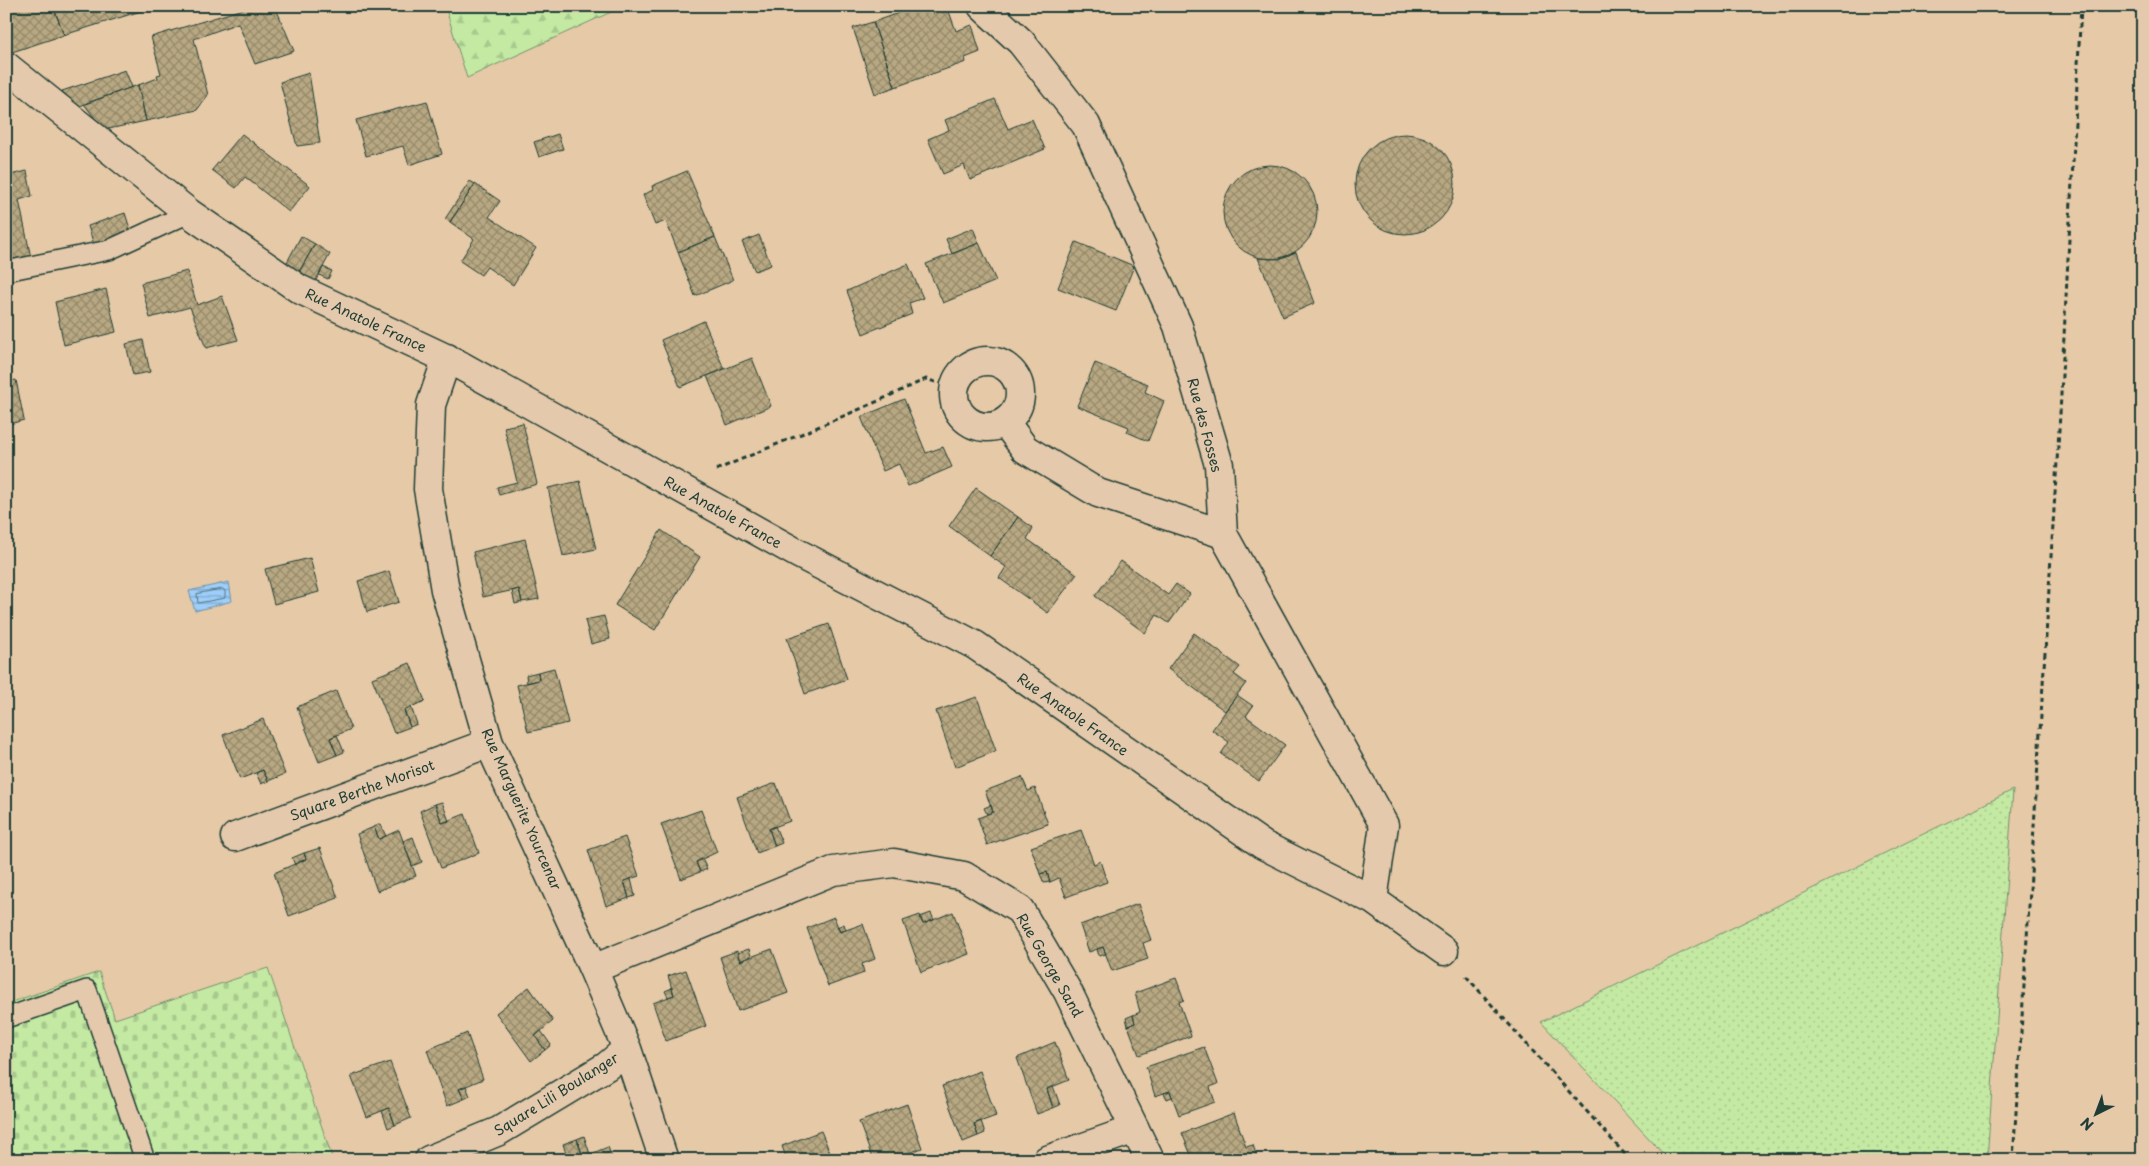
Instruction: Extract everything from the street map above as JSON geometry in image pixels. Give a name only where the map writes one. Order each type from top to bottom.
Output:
[{"type":"street","name":"Rue des Fosses","points":[[982,6],[1021,42],[1086,125],[1178,326],[1219,465],[1223,534],[1384,825],[1373,900]]},
{"type":"street","name":"Rue Anatole France","points":[[6,66],[189,212],[299,289],[447,358],[797,552],[975,645],[1263,845],[1373,900],[1444,951]]},
{"type":"street","name":"Rue Marguerite Yourcenar","points":[[447,358],[432,405],[428,489],[445,590],[490,743],[593,969],[627,1049],[664,1160]]},
{"type":"street","points":[[986,361],[1006,367],[1014,375],[1020,395],[1016,411],[1005,422],[995,427],[984,428],[965,419],[958,410],[954,388],[965,369],[975,363],[986,361]]},
{"type":"street","points":[[1005,422],[1025,448],[1098,494],[1223,534]]},
{"type":"street","name":"Square Berthe Morisot","points":[[235,837],[490,743]]},
{"type":"street","name":"Rue George Sand","points":[[593,969],[833,871],[894,863],[964,876],[1020,910],[1068,992],[1150,1160]]},
{"type":"street","name":"Square Lili Boulanger","points":[[429,1160],[499,1131],[606,1066],[627,1049]]},
{"type":"street","points":[[1046,1160],[1135,1130]]},
{"type":"lane","points":[[6,272],[109,250],[189,212]]},
{"type":"lane","points":[[6,1018],[87,990],[145,1160]]},
{"type":"path","points":[[2013,1160],[2060,414],[2081,6]]},
{"type":"path","points":[[732,463],[926,379],[954,388]]},
{"type":"path","points":[[1444,951],[1630,1160]]},
{"type":"green space","points":[[445,6],[624,6],[467,78]]},
{"type":"green space","points":[[2013,790],[1987,1160],[1669,1160],[1541,1022]]},
{"type":"green space","points":[[268,968],[333,1160],[6,1160],[6,1004],[99,972],[115,1019]]},
{"type":"water","points":[[229,582],[232,601],[195,611],[189,591]]},
{"type":"building","points":[[6,6],[53,6],[64,35],[9,53],[6,51]]},
{"type":"building","points":[[53,6],[157,6],[64,35]]},
{"type":"building","points":[[253,6],[275,6],[294,51],[255,64],[238,23],[194,39],[208,95],[197,110],[146,121],[138,85],[158,78],[157,75],[161,74],[151,37]]},
{"type":"building","points":[[918,6],[947,6],[956,31],[972,25],[980,52],[965,58],[966,62],[895,87],[873,22]]},
{"type":"building","points":[[873,22],[895,87],[875,94],[853,28]]},
{"type":"building","points":[[125,70],[132,87],[77,107],[62,91]]},
{"type":"building","points":[[309,73],[320,143],[297,146],[280,82]]},
{"type":"building","points":[[138,85],[146,121],[104,130],[84,104]]},
{"type":"building","points":[[995,99],[1008,129],[1032,119],[1045,149],[970,180],[964,165],[943,174],[928,139],[949,130],[945,120]]},
{"type":"building","points":[[427,101],[442,154],[409,165],[403,146],[366,156],[356,120]]},
{"type":"building","points":[[242,134],[310,186],[289,212],[245,177],[236,188],[212,170]]},
{"type":"building","points":[[558,134],[563,149],[539,157],[534,142]]},
{"type":"building","points":[[1405,134],[1424,138],[1440,149],[1451,165],[1455,184],[1451,203],[1440,219],[1424,230],[1405,234],[1386,230],[1370,219],[1359,203],[1355,184],[1359,165],[1370,149],[1386,138]]},
{"type":"building","points":[[1270,165],[1288,168],[1303,179],[1314,194],[1317,212],[1314,230],[1303,245],[1288,256],[1270,259],[1252,256],[1237,245],[1226,230],[1223,212],[1226,194],[1237,179],[1252,168]]},
{"type":"building","points":[[27,171],[32,196],[19,200],[31,258],[6,263],[6,176]]},
{"type":"building","points":[[687,171],[715,237],[678,252],[666,221],[655,225],[643,195],[653,190],[652,186]]},
{"type":"building","points":[[470,181],[475,184],[450,222],[445,219]]},
{"type":"building","points":[[475,184],[500,201],[489,217],[536,248],[513,285],[487,267],[481,275],[460,261],[474,239],[450,222]]},
{"type":"building","points":[[125,213],[131,232],[94,245],[88,226]]},
{"type":"building","points":[[973,228],[979,243],[952,254],[946,239]]},
{"type":"building","points":[[759,235],[771,265],[755,271],[742,242]]},
{"type":"building","points":[[301,236],[315,244],[299,272],[286,264]]},
{"type":"building","points":[[715,237],[733,280],[695,296],[678,252]]},
{"type":"building","points":[[1076,242],[1134,266],[1116,311],[1058,288]]},
{"type":"building","points":[[979,243],[996,281],[943,303],[926,264]]},
{"type":"building","points":[[315,244],[330,254],[315,282],[299,272]]},
{"type":"building","points":[[1296,252],[1315,303],[1283,317],[1258,258],[1279,259]]},
{"type":"building","points":[[908,264],[923,298],[909,303],[912,314],[863,334],[847,291]]},
{"type":"building","points":[[323,267],[332,271],[328,279],[319,275]]},
{"type":"building","points":[[187,271],[197,305],[222,296],[238,340],[206,348],[190,307],[150,318],[141,283]]},
{"type":"building","points":[[106,289],[116,332],[64,345],[55,302]]},
{"type":"building","points":[[704,321],[724,369],[680,387],[661,340]]},
{"type":"building","points":[[143,340],[150,372],[133,375],[126,344]]},
{"type":"building","points":[[752,358],[771,406],[727,425],[707,376]]},
{"type":"building","points":[[1095,363],[1148,384],[1145,392],[1164,401],[1148,441],[1127,432],[1129,427],[1077,406]]},
{"type":"building","points":[[16,380],[24,420],[6,425],[6,382]]},
{"type":"building","points":[[904,399],[926,453],[943,447],[952,467],[908,486],[899,464],[883,471],[861,417]]},
{"type":"building","points":[[523,423],[537,484],[499,495],[497,487],[517,482],[504,427]]},
{"type":"building","points":[[580,481],[596,549],[563,556],[548,488]]},
{"type":"building","points":[[976,488],[1018,517],[990,556],[949,526]]},
{"type":"building","points":[[1018,517],[1033,528],[1027,539],[1077,574],[1048,613],[999,578],[1006,567],[990,556]]},
{"type":"building","points":[[661,530],[700,557],[655,630],[615,605]]},
{"type":"building","points":[[525,539],[539,599],[522,602],[519,589],[483,597],[473,552]]},
{"type":"building","points":[[310,558],[319,592],[274,604],[265,569]]},
{"type":"building","points":[[1121,561],[1168,595],[1176,584],[1190,594],[1169,623],[1157,615],[1145,633],[1095,596]]},
{"type":"building","points":[[389,571],[399,602],[367,612],[358,581]]},
{"type":"building","points":[[519,589],[522,602],[515,604],[512,591]]},
{"type":"building","points":[[604,616],[610,639],[591,644],[585,620]]},
{"type":"building","points":[[829,624],[847,679],[805,694],[787,638]]},
{"type":"building","points":[[1194,633],[1240,667],[1234,674],[1246,683],[1225,711],[1168,669]]},
{"type":"building","points":[[410,663],[425,701],[404,710],[410,727],[394,733],[372,678]]},
{"type":"building","points":[[554,668],[568,723],[528,732],[517,685],[539,680],[538,672]]},
{"type":"building","points":[[538,672],[539,680],[527,683],[526,675]]},
{"type":"building","points":[[336,691],[351,729],[330,738],[337,755],[319,762],[297,707]]},
{"type":"building","points":[[1237,695],[1253,706],[1246,716],[1285,745],[1259,781],[1221,754],[1229,742],[1212,730]]},
{"type":"building","points":[[977,697],[996,751],[955,767],[936,711]]},
{"type":"building","points":[[411,707],[417,724],[410,727],[404,710]]},
{"type":"building","points":[[263,719],[285,774],[268,781],[263,770],[240,779],[223,735]]},
{"type":"building","points":[[337,735],[344,752],[337,755],[330,738]]},
{"type":"building","points":[[263,770],[268,781],[261,784],[256,773]]},
{"type":"building","points":[[1022,777],[1028,791],[1035,788],[1048,824],[987,845],[978,818],[993,812],[985,791]]},
{"type":"building","points":[[776,783],[790,821],[769,829],[775,846],[757,853],[737,797]]},
{"type":"building","points":[[442,802],[449,821],[442,823],[435,804]]},
{"type":"building","points":[[435,804],[442,823],[465,814],[479,853],[441,868],[420,811]]},
{"type":"building","points":[[991,805],[993,812],[987,814],[984,808]]},
{"type":"building","points":[[701,810],[717,852],[696,862],[700,872],[681,879],[661,824]]},
{"type":"building","points":[[380,824],[386,836],[379,839],[374,827]]},
{"type":"building","points":[[775,826],[782,843],[775,846],[769,829]]},
{"type":"building","points":[[374,827],[379,839],[399,830],[416,876],[377,891],[357,834]]},
{"type":"building","points":[[1081,830],[1094,864],[1100,861],[1107,882],[1066,897],[1059,878],[1050,882],[1047,872],[1040,874],[1031,847]]},
{"type":"building","points":[[413,837],[422,862],[412,866],[403,841]]},
{"type":"building","points":[[625,837],[639,876],[624,881],[629,898],[606,906],[588,850]]},
{"type":"building","points":[[320,848],[338,898],[289,916],[274,873],[306,859],[304,853]]},
{"type":"building","points":[[304,853],[306,859],[295,865],[292,858]]},
{"type":"building","points":[[702,859],[707,869],[700,872],[696,862]]},
{"type":"building","points":[[1047,872],[1050,882],[1044,883],[1040,874]]},
{"type":"building","points":[[631,879],[635,896],[629,898],[624,881]]},
{"type":"building","points":[[1138,904],[1151,940],[1143,943],[1148,959],[1112,971],[1103,947],[1089,952],[1080,925]]},
{"type":"building","points":[[953,912],[969,954],[921,972],[903,921],[920,915],[923,924]]},
{"type":"building","points":[[931,913],[934,920],[923,924],[920,917]]},
{"type":"building","points":[[834,917],[840,932],[863,924],[875,959],[862,964],[864,973],[828,986],[807,928]]},
{"type":"building","points":[[844,924],[846,930],[840,932],[837,927]]},
{"type":"building","points":[[1103,947],[1106,954],[1099,956],[1097,949]]},
{"type":"building","points":[[749,949],[751,956],[740,961],[737,953]]},
{"type":"building","points":[[772,949],[788,993],[738,1011],[720,957],[737,951],[740,961]]},
{"type":"building","points":[[686,970],[706,1026],[666,1041],[653,1003],[674,995],[668,976]]},
{"type":"building","points":[[1176,978],[1184,1000],[1179,1002],[1191,1036],[1139,1055],[1128,1026],[1135,1023],[1133,1015],[1140,1012],[1135,993]]},
{"type":"building","points":[[529,987],[553,1021],[535,1036],[545,1050],[531,1061],[496,1013]]},
{"type":"building","points":[[672,988],[674,995],[668,997],[665,991]]},
{"type":"building","points":[[1133,1015],[1135,1023],[1128,1026],[1126,1018]]},
{"type":"building","points":[[541,1031],[551,1045],[545,1050],[535,1036]]},
{"type":"building","points":[[467,1033],[483,1079],[459,1089],[464,1099],[447,1106],[427,1050]]},
{"type":"building","points":[[1055,1042],[1069,1080],[1047,1089],[1053,1108],[1037,1114],[1017,1058]]},
{"type":"building","points":[[1204,1047],[1218,1084],[1210,1087],[1215,1102],[1179,1115],[1170,1091],[1155,1096],[1146,1067]]},
{"type":"building","points":[[390,1062],[411,1118],[395,1125],[389,1108],[367,1117],[351,1076]]},
{"type":"building","points":[[980,1071],[996,1116],[974,1124],[978,1136],[963,1142],[942,1086]]},
{"type":"building","points":[[466,1086],[470,1096],[464,1099],[459,1089]]},
{"type":"building","points":[[1053,1086],[1060,1105],[1053,1108],[1047,1089]]},
{"type":"building","points":[[1170,1091],[1172,1097],[1167,1099],[1164,1093]]},
{"type":"building","points":[[907,1104],[922,1148],[892,1160],[873,1160],[859,1122]]},
{"type":"building","points":[[389,1108],[395,1125],[388,1128],[382,1111]]},
{"type":"building","points":[[1234,1113],[1246,1147],[1253,1145],[1258,1160],[1193,1160],[1182,1133]]},
{"type":"building","points":[[981,1121],[985,1133],[978,1136],[974,1124]]},
{"type":"building","points":[[821,1131],[833,1160],[787,1160],[782,1146]]},
{"type":"building","points":[[584,1136],[590,1154],[583,1157],[577,1139]]},
{"type":"building","points":[[577,1139],[583,1157],[608,1147],[613,1160],[568,1160],[563,1144]]},
{"type":"building","points":[[903,1155],[905,1160],[892,1160],[892,1159]]}]
